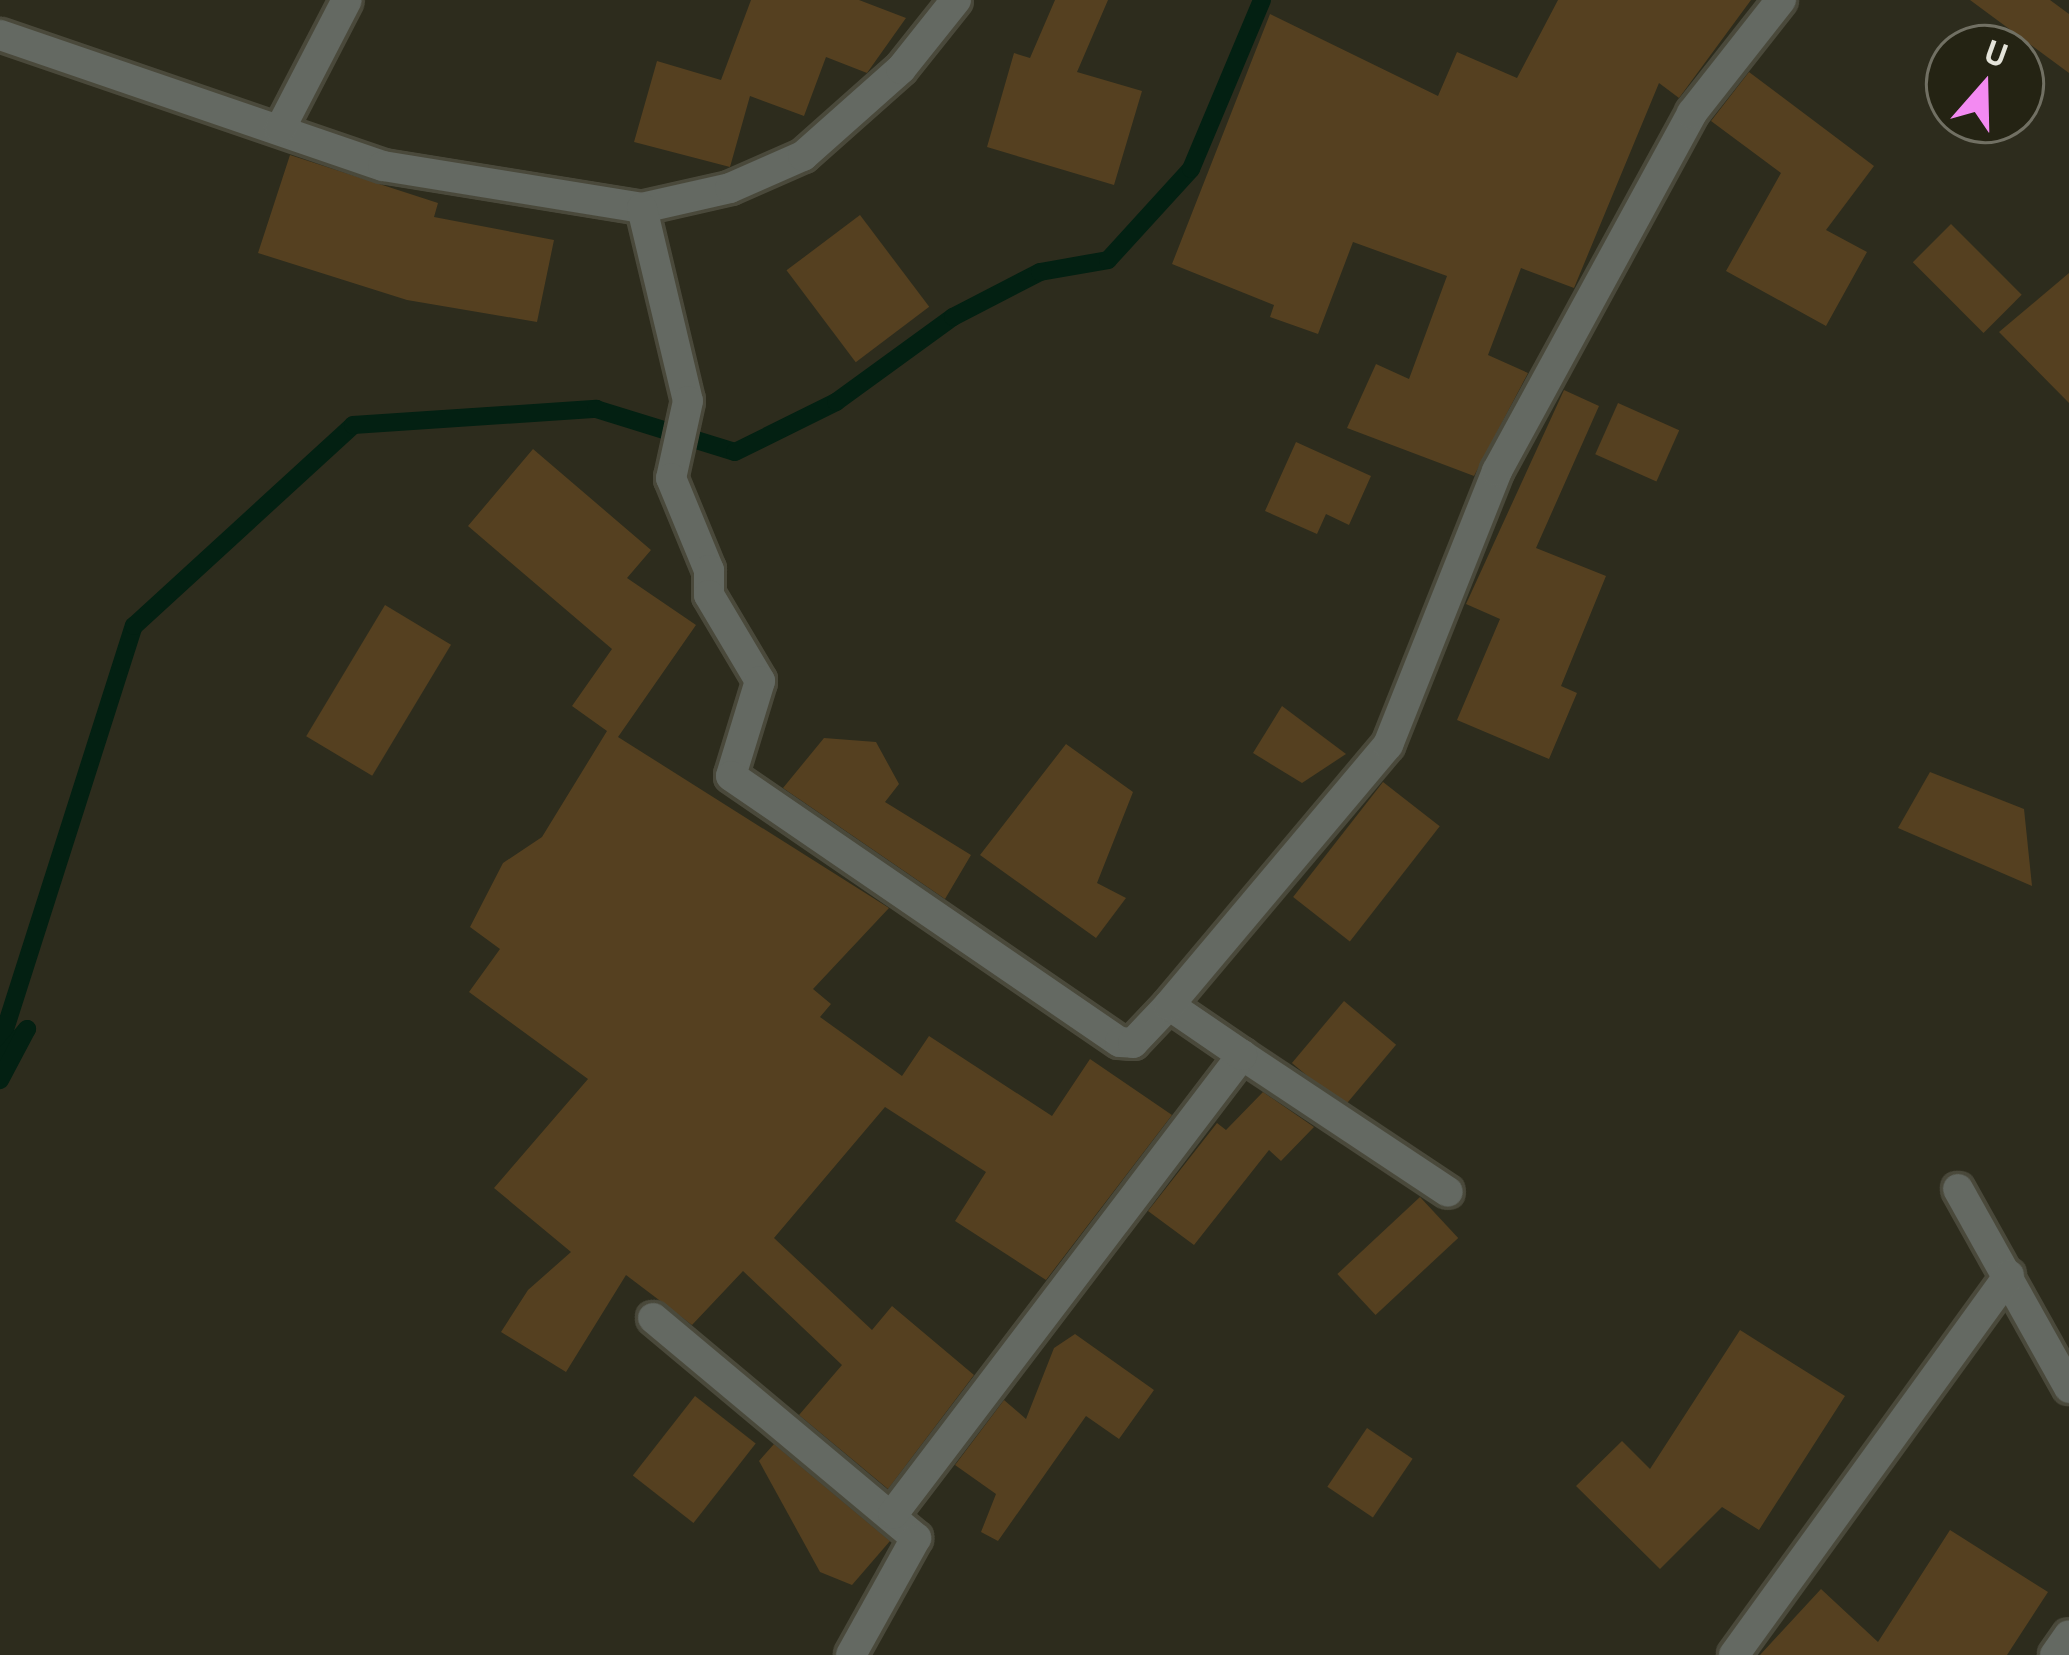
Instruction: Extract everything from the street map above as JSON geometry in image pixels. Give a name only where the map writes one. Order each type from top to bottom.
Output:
[{"type":"street","points":[[280,129],[346,0]]},
{"type":"street","points":[[0,35],[382,166],[642,208],[730,188],[803,156],[901,69],[956,0]]},
{"type":"street","points":[[642,208],[688,401],[671,478],[709,570],[710,595],[760,681],[731,776],[1120,1042],[1133,1043],[1388,745],[1497,471],[1692,113],[1781,0]]},
{"type":"street","points":[[1169,1005],[1448,1192]]},
{"type":"street","points":[[893,1514],[1242,1055]]},
{"type":"street","points":[[1958,1189],[2069,1388]]},
{"type":"street","points":[[1734,1655],[2008,1275]]},
{"type":"street","points":[[653,1318],[893,1514],[916,1547],[851,1655]]},
{"type":"street","points":[[2055,1655],[2069,1635]]},
{"type":"building","points":[[751,0],[859,0],[906,18],[867,73],[826,57],[804,116],[750,96],[730,167],[634,142],[657,61],[721,80]]},
{"type":"building","points":[[1055,0],[1108,0],[1077,72],[1142,91],[1114,185],[987,147],[1014,53],[1030,58]]},
{"type":"building","points":[[1558,0],[1751,0],[1679,98],[1659,83],[1574,288],[1521,268],[1488,355],[1528,373],[1474,476],[1347,428],[1376,364],[1409,379],[1447,276],[1353,242],[1318,334],[1270,317],[1274,305],[1172,264],[1270,14],[1438,96],[1457,52],[1517,78]]},
{"type":"building","points":[[1970,0],[2050,0],[2069,14],[2069,73],[2045,55],[2045,24],[2003,24]]},
{"type":"building","points":[[1749,72],[1874,166],[1826,230],[1867,252],[1826,326],[1726,271],[1781,173],[1711,121]]},
{"type":"building","points":[[290,155],[438,203],[434,217],[554,240],[537,322],[407,300],[258,253]]},
{"type":"building","points":[[860,215],[929,307],[856,362],[787,270]]},
{"type":"building","points":[[1951,224],[2022,295],[1984,333],[1913,262]]},
{"type":"building","points":[[2069,273],[2069,403],[1999,332]]},
{"type":"building","points":[[1564,390],[1599,406],[1536,548],[1606,576],[1561,686],[1577,693],[1549,759],[1457,720],[1500,619],[1466,604]]},
{"type":"building","points":[[1618,403],[1679,430],[1656,481],[1595,454]]},
{"type":"building","points":[[1296,442],[1371,476],[1349,525],[1326,514],[1317,534],[1265,511]]},
{"type":"building","points":[[533,449],[651,550],[627,578],[696,625],[618,737],[889,908],[813,989],[831,1004],[820,1017],[902,1076],[929,1036],[1052,1116],[1090,1059],[1172,1115],[1046,1280],[955,1221],[986,1172],[885,1107],[774,1238],[872,1330],[892,1306],[974,1375],[888,1489],[799,1415],[842,1365],[743,1271],[692,1325],[626,1275],[566,1372],[501,1332],[528,1290],[571,1252],[494,1188],[588,1079],[469,992],[500,949],[470,927],[503,863],[542,837],[607,731],[572,706],[612,649],[468,526]]},
{"type":"building","points":[[385,605],[451,645],[372,776],[306,736]]},
{"type":"building","points":[[1282,706],[1346,754],[1302,783],[1253,753]]},
{"type":"building","points":[[824,738],[876,742],[899,784],[885,802],[971,855],[945,899],[783,788]]},
{"type":"building","points":[[1066,744],[1133,792],[1097,883],[1126,898],[1096,938],[980,855]]},
{"type":"building","points":[[1930,772],[2024,809],[2032,886],[1898,828]]},
{"type":"building","points":[[1383,782],[1440,826],[1350,941],[1293,897]]},
{"type":"building","points":[[1344,1001],[1396,1045],[1344,1107],[1292,1063]]},
{"type":"building","points":[[1263,1092],[1314,1127],[1281,1161],[1269,1150],[1194,1245],[1148,1211],[1217,1123],[1226,1130]]},
{"type":"building","points":[[1420,1197],[1458,1238],[1376,1315],[1337,1274]]},
{"type":"building","points":[[1740,1330],[1845,1396],[1759,1530],[1722,1507],[1660,1569],[1576,1486],[1622,1441],[1650,1469]]},
{"type":"building","points":[[1075,1334],[1154,1390],[1119,1439],[1086,1416],[998,1541],[981,1532],[996,1494],[955,1465],[1004,1400],[1026,1419],[1054,1348]]},
{"type":"building","points":[[695,1396],[756,1443],[693,1523],[633,1476]]},
{"type":"building","points":[[1367,1428],[1413,1459],[1373,1518],[1327,1487]]},
{"type":"building","points":[[774,1444],[890,1541],[852,1585],[820,1572],[759,1461]]},
{"type":"building","points":[[1950,1530],[2048,1592],[2007,1655],[1760,1655],[1821,1589],[1878,1642]]},
{"type":"waterway","points":[[0,1045],[134,626],[353,425],[596,409],[735,452],[836,402],[953,317],[1040,272],[1108,260],[1191,169],[1262,0]]},
{"type":"waterway","points":[[0,1061],[27,1029],[0,1080]]}]
